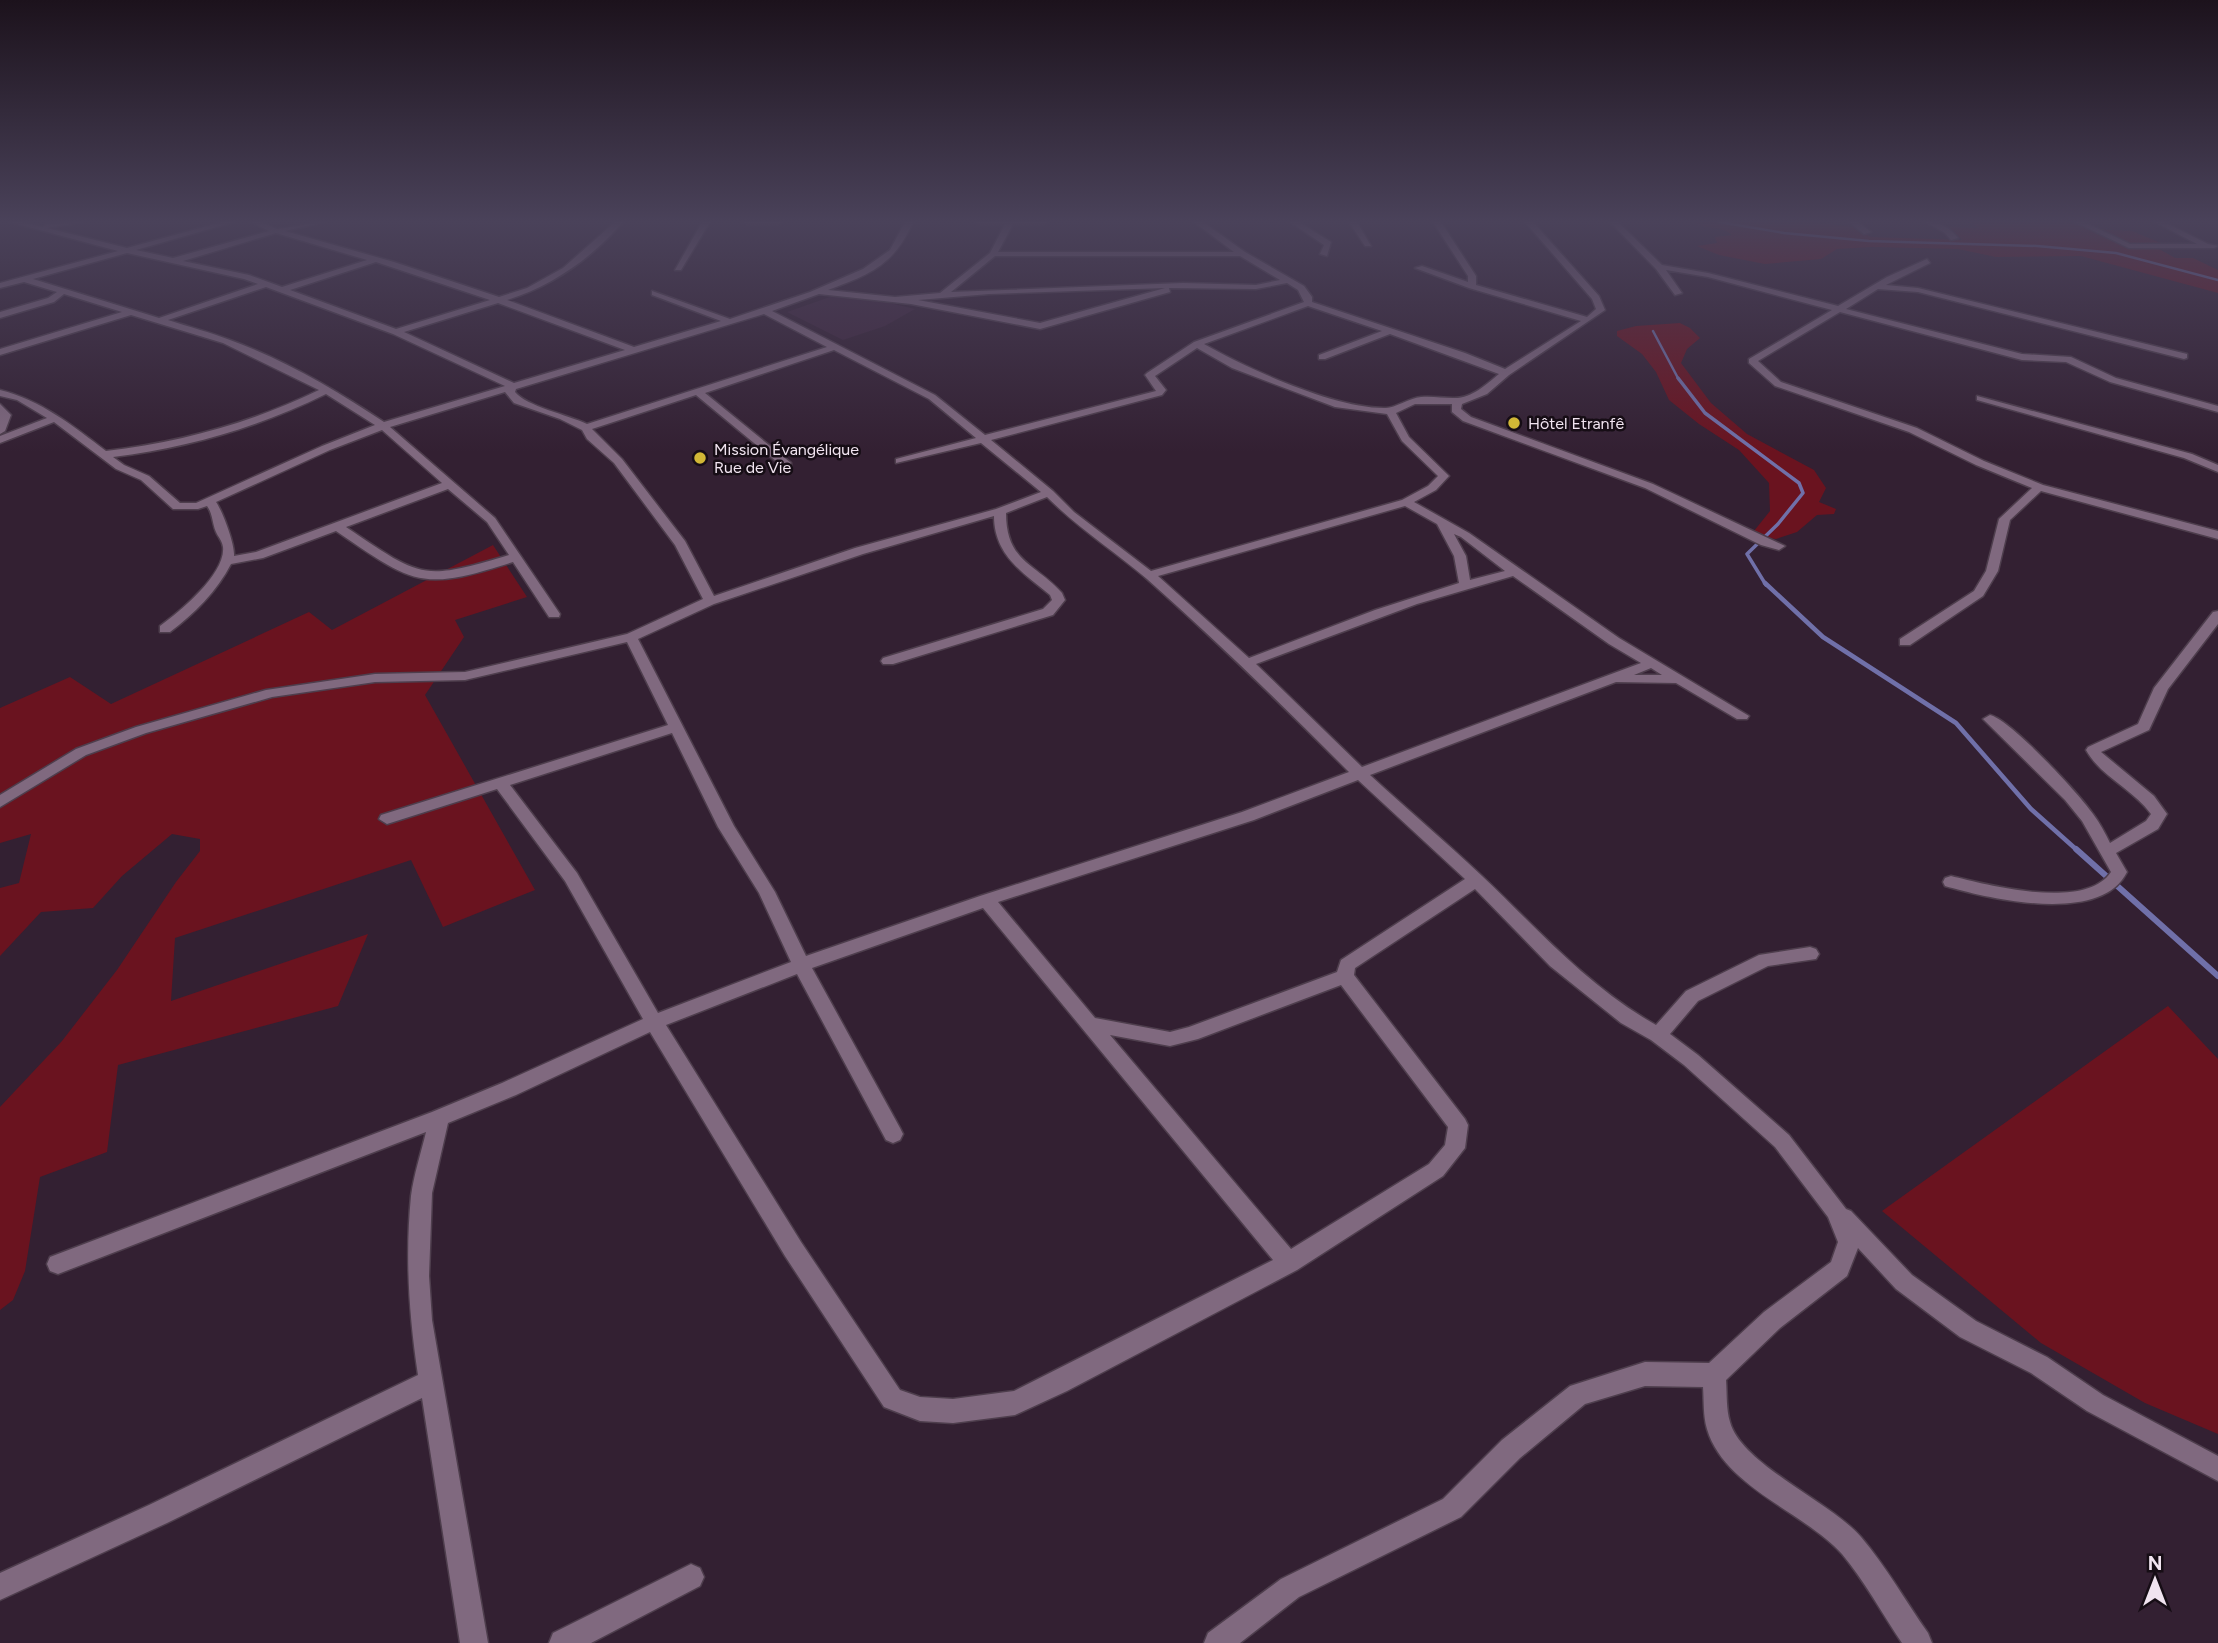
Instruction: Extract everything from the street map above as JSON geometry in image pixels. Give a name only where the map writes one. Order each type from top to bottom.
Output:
[{"type":"street","points":[[0,315],[53,299]]},
{"type":"street","points":[[87,299],[160,320],[259,355],[327,390],[383,426],[491,520],[554,614]]},
{"type":"street","points":[[160,320],[223,299]]},
{"type":"street","points":[[302,299],[396,332],[512,386]]},
{"type":"street","points":[[495,299],[635,351]]},
{"type":"street","points":[[396,332],[503,299]]},
{"type":"street","points":[[670,299],[731,321]]},
{"type":"street","points":[[0,393],[20,398],[55,418],[120,467],[145,478],[177,507],[187,508],[209,502],[315,453],[383,426],[635,351],[797,299]]},
{"type":"street","points":[[894,299],[1032,326],[1049,326],[1138,299]]},
{"type":"street","points":[[936,306],[945,299]]},
{"type":"street","points":[[1306,299],[1308,303]]},
{"type":"street","points":[[1515,299],[1588,320]]},
{"type":"street","points":[[1198,344],[1235,366],[1339,405],[1391,412],[1400,405],[1422,400],[1457,402],[1484,391],[1506,373],[1601,310],[1596,299]]},
{"type":"street","points":[[1799,299],[2022,357],[2068,359],[2113,380],[2218,409]]},
{"type":"street","points":[[1857,299],[1752,361],[1778,384],[1919,433],[1980,463],[2039,487],[2218,535]]},
{"type":"street","points":[[1953,299],[2184,356]]},
{"type":"street","points":[[900,461],[1159,393],[1161,390],[1150,375],[1198,344],[1308,303],[1462,355],[1506,373]]},
{"type":"street","points":[[765,311],[932,397],[1049,493],[1070,514],[1149,575],[1247,663],[1556,961],[1628,1018],[1658,1035],[1782,1141],[1836,1212],[1904,1282],[1968,1329],[2039,1364],[2095,1403],[2218,1469]]},
{"type":"street","points":[[0,352],[130,312]]},
{"type":"street","points":[[1322,357],[1389,331]]},
{"type":"street","points":[[586,428],[835,347]]},
{"type":"street","points":[[512,386],[510,392],[517,401],[564,417],[586,428],[591,437],[618,461],[681,544],[710,601]]},
{"type":"street","points":[[103,455],[156,450],[185,443],[289,410],[327,390]]},
{"type":"street","points":[[698,392],[787,465]]},
{"type":"street","points":[[1980,398],[2144,446],[2189,456],[2218,469]]},
{"type":"street","points":[[1457,402],[1456,410],[1467,419],[1649,486],[1765,542],[1779,546]]},
{"type":"street","points":[[0,407],[6,415],[0,431]]},
{"type":"street","points":[[1149,575],[1406,502],[1432,488],[1444,476],[1404,437],[1393,422],[1391,412]]},
{"type":"street","points":[[0,440],[55,418]]},
{"type":"street","points":[[225,562],[259,555],[451,484]]},
{"type":"street","points":[[1905,642],[1979,593],[1992,571],[2006,519],[2039,487]]},
{"type":"street","points":[[0,802],[81,752],[110,739],[271,693],[375,678],[465,676],[631,637],[710,601],[859,551],[1000,511],[1049,493]]},
{"type":"street","points":[[165,629],[186,616],[225,562],[229,545],[222,534],[219,512],[209,502]]},
{"type":"street","points":[[1406,502],[1440,519],[1615,641],[1742,716]]},
{"type":"street","points":[[888,661],[1048,612],[1057,605],[1059,600],[1056,593],[1012,556],[1003,545],[999,537],[1000,511]]},
{"type":"street","points":[[1440,519],[1460,556],[1465,584]]},
{"type":"street","points":[[338,527],[409,573],[426,576],[457,574],[516,557]]},
{"type":"street","points":[[1247,663],[1377,613],[1465,584],[1515,572]]},
{"type":"street","points":[[2108,851],[2151,825],[2159,814],[2150,800],[2098,759],[2093,750],[2144,727],[2161,688],[2218,615]]},
{"type":"street","points":[[631,637],[726,827],[767,892],[801,965],[892,1134]]},
{"type":"street","points":[[58,1264],[439,1118],[654,1022],[801,965],[986,900],[1248,816],[1653,663]]},
{"type":"street","points":[[1615,679],[1677,679]]},
{"type":"street","points":[[1951,882],[2016,897],[2052,900],[2082,895],[2115,881],[2119,872],[2088,818],[2070,796],[1990,719]]},
{"type":"street","points":[[387,820],[676,727]]},
{"type":"street","points":[[500,783],[571,877],[654,1022],[793,1249],[892,1399],[920,1409],[953,1411],[1015,1403],[1289,1263],[1436,1170],[1455,1148],[1458,1125],[1345,976],[1347,965],[1370,948],[1475,880]]},
{"type":"street","points":[[986,900],[1289,1263]]},
{"type":"street","points":[[1658,1035],[1692,996],[1765,960],[1810,954]]},
{"type":"street","points":[[1090,1024],[1170,1039],[1191,1034],[1345,976]]},
{"type":"street","points":[[439,1118],[422,1193],[418,1276],[421,1320],[474,1643]]},
{"type":"street","points":[[1218,1643],[1290,1588],[1452,1508],[1511,1449],[1578,1394],[1645,1374],[1714,1375],[1772,1320],[1839,1269],[1849,1242],[1836,1212]]},
{"type":"street","points":[[1714,1375],[1718,1427],[1736,1455],[1851,1545],[1919,1643]]},
{"type":"street","points":[[0,1587],[158,1514],[431,1381]]},
{"type":"street","points":[[564,1643],[691,1577]]},
{"type":"shaded area","points":[[825,299],[872,299],[915,309],[885,326],[843,340],[787,312]]},
{"type":"shaded area","points":[[1680,323],[1700,338],[1687,349],[1681,363],[1711,403],[1747,434],[1814,470],[1826,488],[1819,502],[1836,509],[1834,514],[1817,515],[1797,532],[1776,539],[1759,537],[1754,531],[1770,511],[1769,483],[1739,450],[1669,400],[1656,372],[1642,354],[1617,336],[1617,331],[1636,326]]},
{"type":"shaded area","points":[[493,545],[527,597],[455,620],[464,637],[425,695],[535,890],[443,927],[411,860],[175,938],[171,1001],[368,934],[338,1006],[118,1065],[107,1152],[40,1177],[25,1271],[13,1300],[0,1310],[0,1107],[62,1041],[117,970],[200,851],[200,839],[172,834],[122,876],[93,908],[41,912],[0,956],[0,888],[19,883],[31,834],[0,843],[0,708],[70,677],[111,704],[309,612],[332,630]]},
{"type":"shaded area","points":[[2168,1006],[2218,1059],[2218,1434],[2145,1403],[2041,1343],[1882,1211]]},
{"type":"waterway","points":[[1653,331],[1679,380]]},
{"type":"waterway","points":[[1678,378],[1705,413],[1799,483],[1803,493],[1778,524],[1747,554],[1766,585]]},
{"type":"waterway","points":[[1765,583],[1823,637],[1956,723],[2031,809],[2078,851]]},
{"type":"waterway","points":[[2076,849],[2218,976]]},
{"type":"place","name":"Hôtel Etranfê","points":[[1514,423]]},
{"type":"place","name":"Mission Évangélique Rue de Vie","points":[[700,458]]}]
